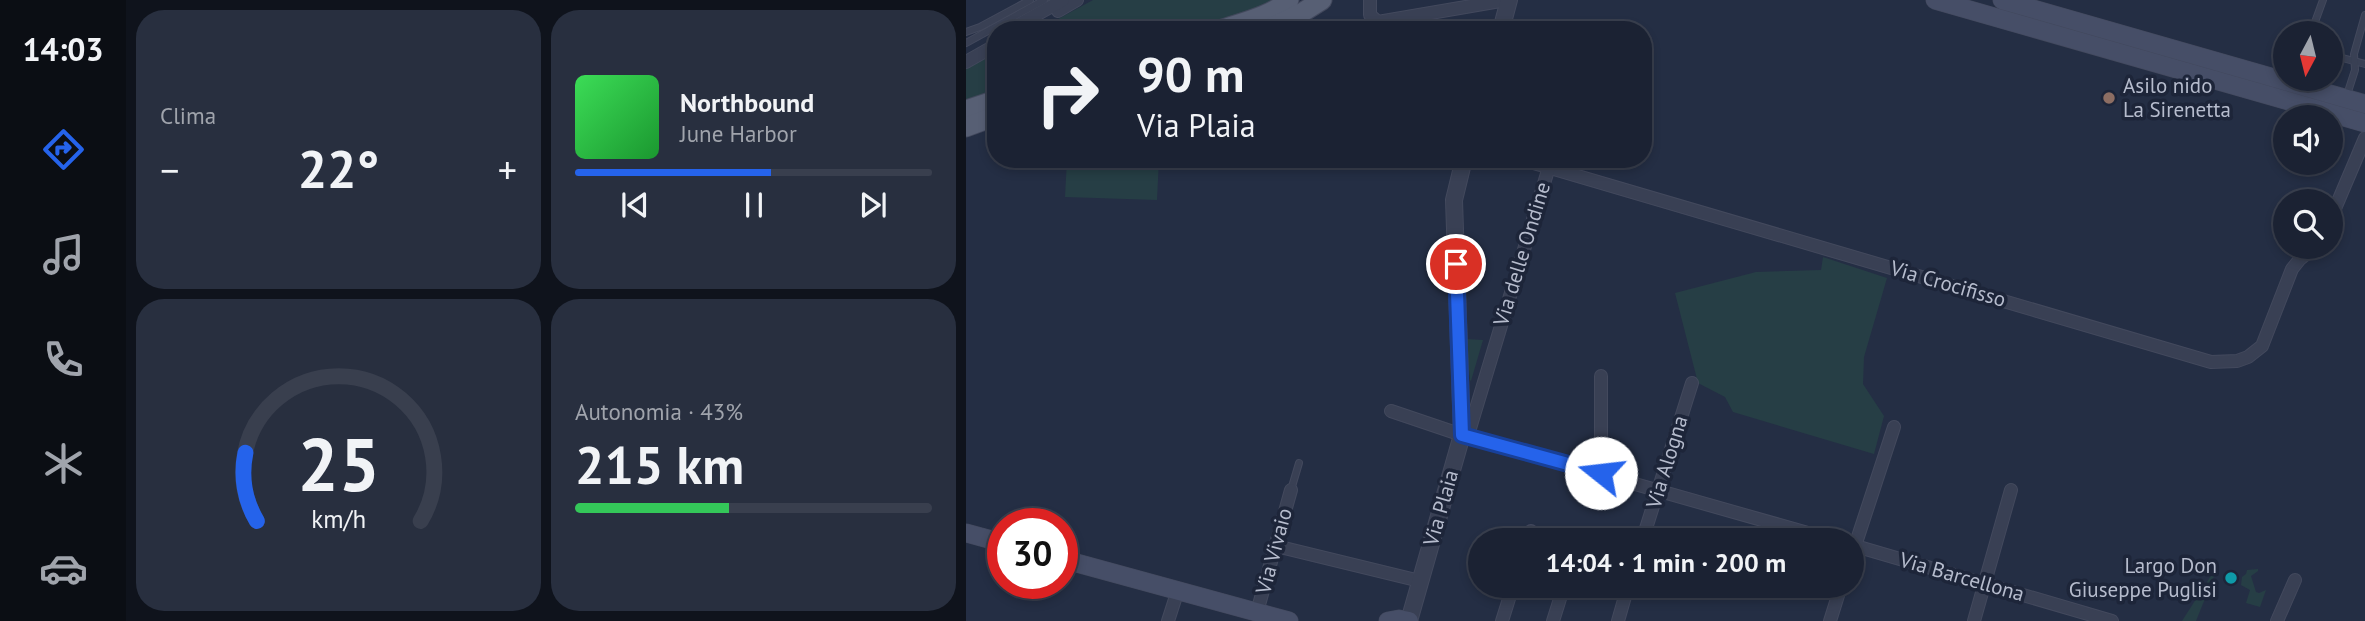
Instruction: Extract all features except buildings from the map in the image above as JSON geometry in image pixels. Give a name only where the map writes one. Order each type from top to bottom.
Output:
[{"type":"main road","points":[[1248,21],[1289,0]]},
{"type":"main road","points":[[1284,21],[1322,0]]},
{"type":"main road","points":[[1935,0],[1971,5],[2053,24],[2228,74],[2311,105]]},
{"type":"main road","points":[[2002,0],[2053,24]]},
{"type":"main road","points":[[2228,74],[2273,78]]},
{"type":"main road","points":[[2322,91],[2365,104]]},
{"type":"main road","points":[[966,110],[987,103]]},
{"type":"main road","points":[[2343,117],[2365,124]]},
{"type":"main road","points":[[966,127],[987,119]]},
{"type":"main road","points":[[966,533],[987,539]]},
{"type":"main road","points":[[1078,563],[1289,621]]},
{"type":"main road","points":[[1388,621],[1410,616]]},
{"type":"street","points":[[1025,21],[1063,0]]},
{"type":"street","points":[[1040,21],[1077,0]]},
{"type":"street","points":[[1370,0],[1370,15],[1377,21]]},
{"type":"street","points":[[1384,21],[1507,0],[1503,21]]},
{"type":"street","points":[[966,54],[987,42]]},
{"type":"street","points":[[966,62],[987,50]]},
{"type":"street","points":[[2343,190],[2365,138]]},
{"type":"street","name":"Via Plaia","points":[[1410,616],[1465,435],[1460,384],[1454,200],[1462,168]]},
{"type":"street","points":[[1457,186],[1465,178],[1468,168]]},
{"type":"street","name":"Via delle Ondine","points":[[1465,435],[1549,168]]},
{"type":"street","name":"Via Crocifisso","points":[[1552,168],[2211,362],[2237,361],[2248,357],[2262,346],[2292,269],[2300,259]]},
{"type":"street","points":[[1601,376],[1601,473]]},
{"type":"street","name":"Via Alogna","points":[[1646,528],[1692,383]]},
{"type":"street","points":[[1460,384],[1463,390],[1471,394],[1481,389]]},
{"type":"street","points":[[1391,411],[1465,435],[1791,528]]},
{"type":"street","points":[[1860,528],[1894,427]]},
{"type":"street","name":"Via Vivaio","points":[[1258,612],[1292,489]]},
{"type":"street","points":[[1974,621],[2011,490]]},
{"type":"street","points":[[1276,546],[1420,581]]},
{"type":"street","name":"Via Barcellona","points":[[1864,552],[2112,621]]},
{"type":"street","points":[[2277,621],[2295,580]]},
{"type":"street","points":[[1168,621],[1178,590]]},
{"type":"street","points":[[1502,621],[1509,598]]},
{"type":"street","points":[[1553,621],[1560,598]]},
{"type":"street","points":[[1618,621],[1625,598]]},
{"type":"street","points":[[1830,621],[1837,598]]},
{"type":"lane","points":[[991,21],[1030,0]]},
{"type":"lane","points":[[1006,21],[1044,0]]},
{"type":"lane","points":[[2315,21],[2323,0]]},
{"type":"lane","points":[[2343,108],[2355,70],[2354,54],[2365,15]]},
{"type":"lane","points":[[966,32],[987,23]]},
{"type":"lane","points":[[966,43],[987,31]]},
{"type":"lane","points":[[2343,58],[2365,64]]},
{"type":"lane","points":[[1292,489],[1299,464]]},
{"type":"shaded area","points":[[1093,0],[1273,0],[1219,21],[1054,21]]},
{"type":"shaded area","points":[[987,58],[987,94],[966,101],[966,69]]},
{"type":"shaded area","points":[[1067,168],[1159,168],[1157,200],[1065,197]]},
{"type":"shaded area","points":[[1823,257],[1887,278],[1864,357],[1863,384],[1884,416],[1874,454],[1733,412],[1725,397],[1698,383],[1675,293],[1756,272],[1821,270]]},
{"type":"shaded area","points":[[1466,339],[1483,340],[1471,381],[1470,380]]},
{"type":"shaded area","points":[[2219,564],[2196,621],[2182,621],[2214,571]]},
{"type":"shaded area","points":[[2258,569],[2251,576],[2256,592],[2266,590],[2260,607],[2246,603],[2250,590],[2241,585],[2247,570]]},
{"type":"place","name":"Asilo nido La Sirenetta","points":[[2109,98]]},
{"type":"place","name":"Largo Don Giuseppe Puglisi","points":[[2231,578]]},
{"type":"route","points":[[1456,264],[1462,435],[1601,473]]}]
